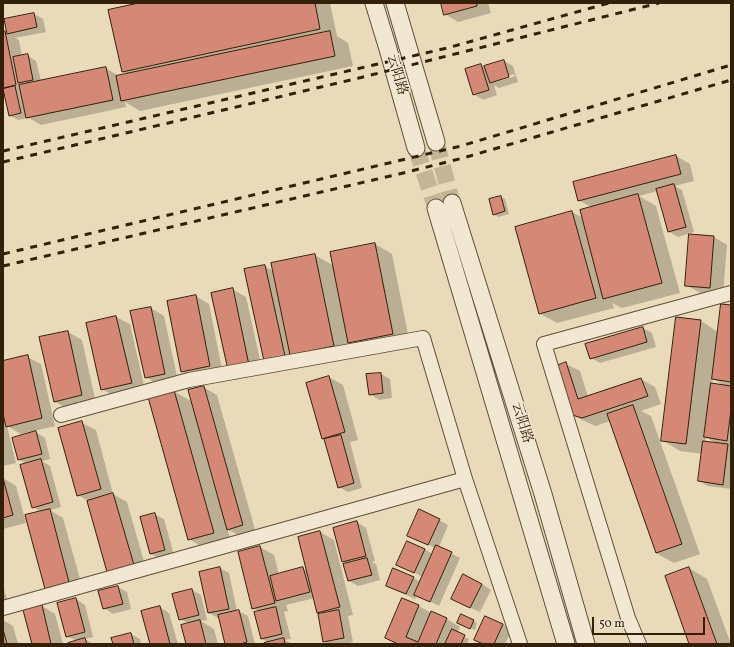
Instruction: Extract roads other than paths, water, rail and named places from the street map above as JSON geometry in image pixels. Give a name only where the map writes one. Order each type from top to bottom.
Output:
[{"type":"street","name":"云阳路","points":[[374,3],[416,148]]},
{"type":"street","name":"云阳路","points":[[395,3],[436,142]]},
{"type":"street","name":"云阳路","points":[[452,203],[543,494],[586,644]]},
{"type":"street","name":"云阳路","points":[[436,208],[566,644]]},
{"type":"street","points":[[639,644],[628,618],[544,344],[731,292]]},
{"type":"street","points":[[61,415],[189,380],[423,338],[465,479],[520,644]]},
{"type":"street","points":[[3,608],[465,479]]},
{"type":"tunnel","points":[[436,142],[452,203]]},
{"type":"tunnel","points":[[416,148],[436,208]]},
{"type":"railway","points":[[3,151],[447,48],[609,3]]},
{"type":"railway","points":[[3,162],[359,78],[659,3]]},
{"type":"railway","points":[[3,254],[461,146],[731,65]]},
{"type":"railway","points":[[3,266],[463,158],[731,80]]}]
